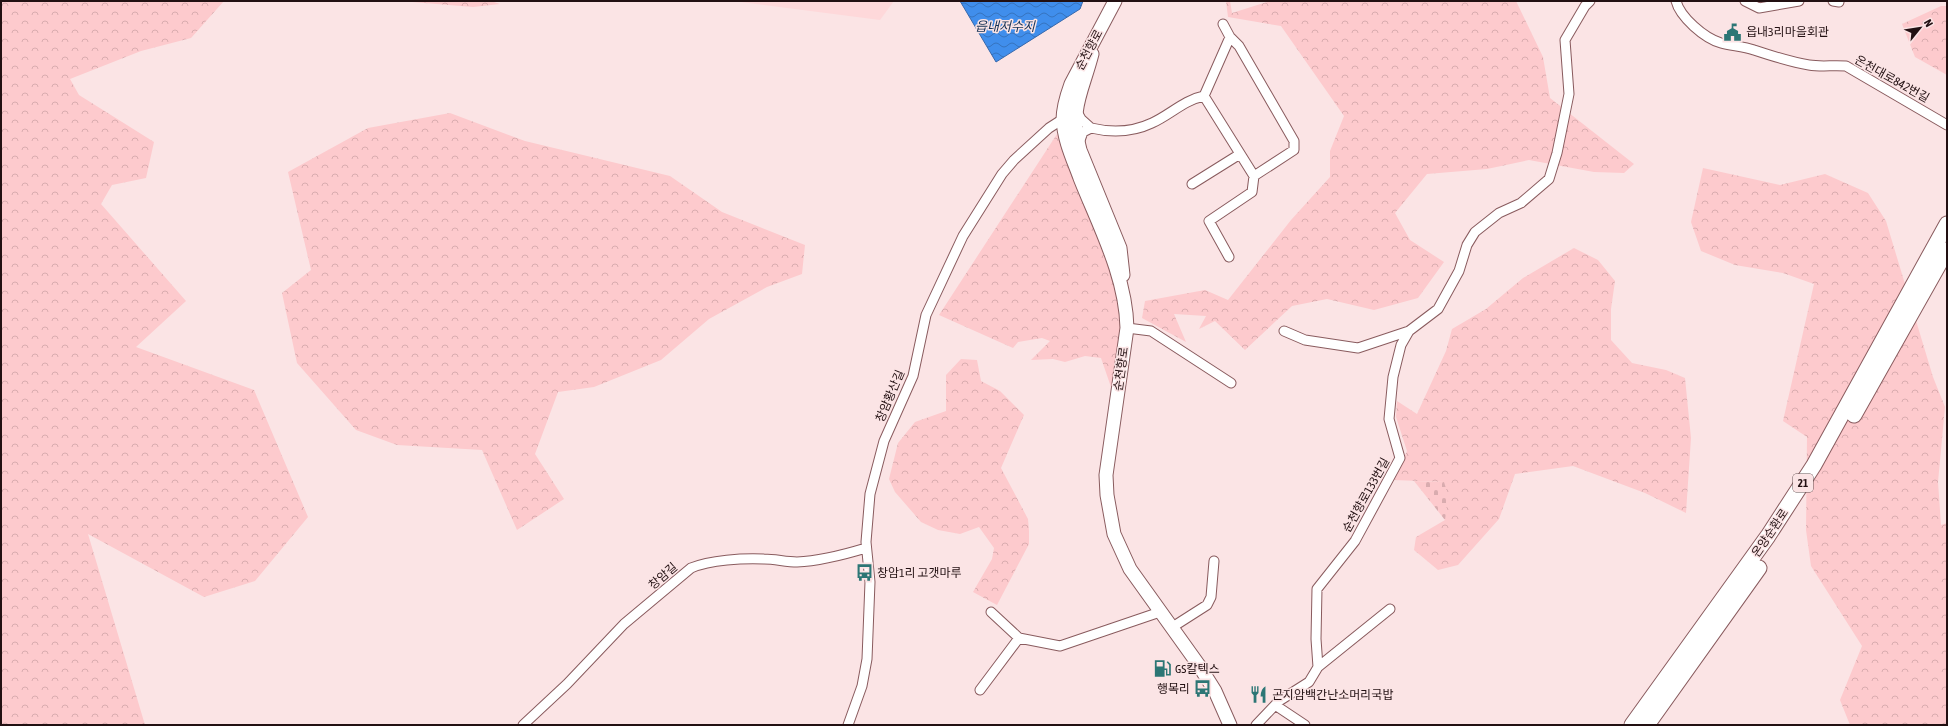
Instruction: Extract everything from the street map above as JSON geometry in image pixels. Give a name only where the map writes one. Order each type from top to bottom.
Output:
[{"type":"highway","name":"온양순환로","points":[[1632,725],[1768,536],[1814,465],[1947,224]]},
{"type":"highway","name":"온양순환로","points":[[1647,725],[1749,581],[1812,485],[1908,321],[1947,250]]},
{"type":"main road","name":"순천향로","points":[[1115,1],[1071,84],[1067,96],[1063,119],[1068,145],[1117,271],[1124,295],[1127,328],[1108,456],[1106,495],[1114,534],[1130,569],[1215,691],[1230,725]]},
{"type":"main road","points":[[1097,34],[1087,75],[1076,106],[1075,121],[1080,150],[1120,248],[1124,295]]},
{"type":"street","name":"순천향로133번길","points":[[1318,667],[1316,639],[1317,589],[1355,541],[1400,458],[1390,419],[1393,378],[1401,345],[1409,331],[1438,309],[1459,271],[1467,245],[1475,232],[1499,213],[1521,203],[1549,179],[1557,153],[1569,94],[1565,40],[1585,6],[1590,1]]},
{"type":"street","name":"온천대로842번길","points":[[1676,1],[1678,10],[1701,33],[1720,43],[1753,49],[1779,59],[1811,65],[1829,64],[1846,66],[1947,125]]},
{"type":"street","points":[[1745,1],[1759,8],[1799,1]]},
{"type":"street","points":[[1223,24],[1230,37],[1239,46],[1294,141],[1295,146],[1291,154],[1254,176]]},
{"type":"street","points":[[1076,106],[1081,119],[1092,128],[1104,131],[1122,131],[1148,125],[1191,100],[1204,96],[1230,37]]},
{"type":"street","points":[[1204,96],[1254,176],[1252,192],[1209,221],[1229,257]]},
{"type":"street","name":"창암황산길","points":[[848,725],[860,695],[866,668],[870,582],[866,548],[870,494],[879,454],[889,428],[910,386],[921,332],[932,300],[963,236],[1002,174],[1014,160],[1049,128],[1063,119]]},
{"type":"street","points":[[1080,150],[1080,137],[1082,132],[1092,128]]},
{"type":"street","points":[[1192,184],[1240,154]]},
{"type":"street","points":[[1127,328],[1151,331],[1232,383]]},
{"type":"street","points":[[1284,331],[1305,340],[1358,348],[1409,331]]},
{"type":"street","name":"창암길","points":[[523,725],[567,684],[624,624],[691,568],[703,564],[747,559],[764,558],[796,562],[817,560],[837,557],[866,548]]},
{"type":"street","points":[[1171,628],[1207,605],[1211,598],[1214,561]]},
{"type":"street","points":[[1256,725],[1275,705],[1309,682],[1318,667],[1390,609]]},
{"type":"street","points":[[991,612],[1019,638],[1060,646],[1160,612]]},
{"type":"street","points":[[980,690],[1019,638]]},
{"type":"street","points":[[1275,705],[1305,725]]},
{"type":"shaded area","points":[[733,1],[894,1],[880,20]]},
{"type":"green space","points":[[1,1],[224,1],[191,38],[141,51],[70,79],[79,95],[154,142],[146,178],[112,185],[101,204],[186,301],[136,347],[254,390],[308,517],[255,581],[204,597],[88,534],[145,725],[1,725]]},
{"type":"green space","points":[[400,1],[491,1],[500,4],[473,7]]},
{"type":"green space","points":[[1226,1],[1230,1],[1232,13],[1270,1],[1516,1],[1543,57],[1550,98],[1634,164],[1624,173],[1594,172],[1529,160],[1487,169],[1427,174],[1395,213],[1410,240],[1444,262],[1418,298],[1374,310],[1327,299],[1292,306],[1245,350],[1215,321],[1199,329],[1206,316],[1174,314],[1186,342],[1142,318],[1145,301],[1205,290],[1228,300],[1291,220],[1330,177],[1330,151],[1344,116],[1281,26],[1228,17]]},
{"type":"green space","points":[[1941,6],[1947,6],[1947,75],[1915,57],[1902,24]]},
{"type":"green space","points":[[450,113],[525,141],[670,176],[722,212],[805,245],[802,274],[767,287],[709,319],[661,360],[594,387],[558,392],[535,454],[564,499],[517,530],[482,450],[397,445],[356,430],[297,363],[282,293],[311,270],[288,172],[368,128]]},
{"type":"green space","points":[[1057,134],[1117,289],[1121,329],[1112,390],[1101,358],[1085,356],[1065,362],[1053,359],[1031,360],[1050,341],[1042,338],[1018,342],[1013,348],[939,315]]},
{"type":"green space","points":[[1703,168],[1780,185],[1825,174],[1868,193],[1886,221],[1933,377],[1945,407],[1938,482],[1941,525],[1947,523],[1947,725],[1850,725],[1840,700],[1862,646],[1811,566],[1806,530],[1807,437],[1783,421],[1814,284],[1783,273],[1735,265],[1701,251],[1691,222]]},
{"type":"green space","points":[[1574,248],[1598,260],[1615,281],[1611,309],[1611,340],[1632,363],[1666,370],[1685,378],[1691,438],[1686,513],[1645,493],[1573,466],[1515,474],[1499,519],[1458,565],[1438,570],[1414,550],[1416,537],[1445,520],[1444,482],[1394,480],[1407,451],[1396,417],[1397,401],[1417,414],[1446,351],[1452,329],[1486,309],[1523,278]]},
{"type":"green space","points":[[961,359],[977,360],[981,381],[1000,391],[1024,415],[1001,468],[1028,519],[1029,544],[997,605],[973,592],[992,559],[994,548],[979,527],[960,534],[938,530],[921,522],[895,492],[889,479],[898,443],[915,422],[946,411],[946,375]]},
{"type":"green space","points":[[1414,481],[1444,482],[1448,495],[1445,520]]},
{"type":"water","name":"읍내저수지","points":[[960,1],[1083,1],[1080,9],[996,62]]},
{"type":"place","name":"읍내3리마을회관","points":[[1733,32]]},
{"type":"place","name":"창암1리 고갯마루","points":[[864,573]]},
{"type":"place","name":"GS칼텍스","points":[[1162,669]]},
{"type":"place","name":"행목리","points":[[1203,689]]},
{"type":"place","name":"곤지암백간난소머리국밥","points":[[1259,695]]}]
